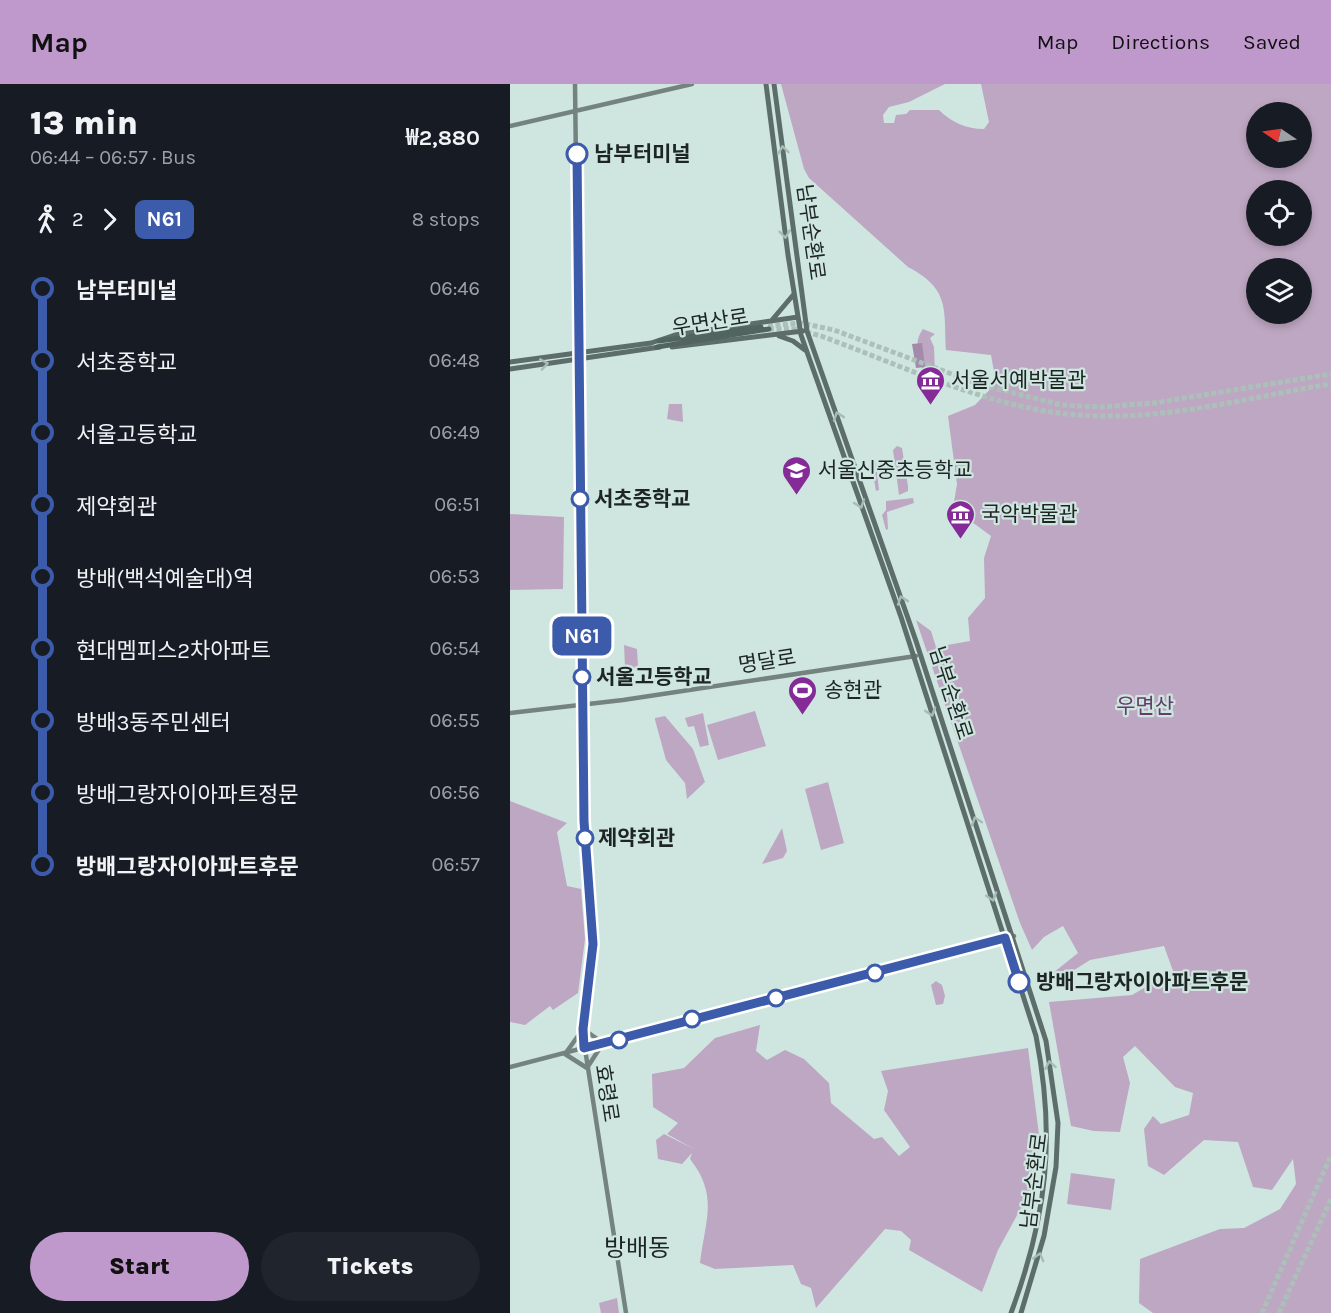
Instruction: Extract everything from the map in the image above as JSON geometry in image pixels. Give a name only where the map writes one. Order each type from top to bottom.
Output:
[{"type":"highway","name":"우면산로","points":[[658,344],[769,327]]},
{"type":"main road","name":"효령로","points":[[575,84],[584,821],[593,944],[583,1029],[587,1068],[626,1313]]},
{"type":"main road","points":[[510,126],[692,84]]},
{"type":"main road","name":"남부순환로","points":[[774,84],[807,330],[921,655],[1014,936],[1046,1041],[1058,1123],[1056,1167],[1049,1215],[1021,1313]]},
{"type":"main road","points":[[766,87],[775,92]]},
{"type":"main road","name":"남부순환로","points":[[766,87],[800,331],[914,656],[1036,1036],[1042,1064],[1048,1154],[1037,1230],[1011,1313]]},
{"type":"main road","points":[[769,327],[794,294]]},
{"type":"main road","points":[[769,327],[805,316]]},
{"type":"main road","points":[[769,327],[807,330]]},
{"type":"main road","points":[[769,327],[806,351]]},
{"type":"main road","points":[[510,362],[658,344]]},
{"type":"main road","points":[[510,369],[658,344]]},
{"type":"main road","name":"명달로","points":[[510,713],[582,706],[921,655]]},
{"type":"main road","points":[[510,1067],[1014,936]]},
{"type":"main road","points":[[565,1054],[583,1029],[603,1043]]},
{"type":"main road","points":[[565,1054],[587,1068],[603,1043]]},
{"type":"green space","name":"우면산","points":[[781,84],[945,84],[909,102],[889,107],[883,115],[884,123],[894,123],[896,115],[906,114],[910,110],[939,110],[959,124],[984,129],[989,122],[981,84],[1331,84],[1331,1313],[1153,1313],[1139,1303],[1140,1259],[1220,1229],[1244,1228],[1280,1209],[1296,1184],[1293,1159],[1272,1190],[1253,1187],[1238,1142],[1204,1140],[1164,1175],[1148,1166],[1144,1129],[1153,1116],[1161,1124],[1189,1115],[1193,1093],[1175,1087],[1135,1046],[1123,1057],[1130,1083],[1120,1132],[1094,1131],[1071,1126],[1049,1002],[1132,995],[1173,971],[1164,946],[1090,960],[1060,979],[1053,973],[1078,953],[1063,926],[1044,937],[1032,950],[1020,923],[916,620],[931,631],[936,647],[970,641],[968,618],[985,598],[984,558],[991,536],[961,514],[954,502],[957,484],[948,416],[975,405],[996,383],[991,355],[946,350],[942,301],[931,283],[908,267],[809,178],[804,169]]},
{"type":"green space","points":[[923,329],[935,334],[930,338],[934,347],[935,374],[924,375],[917,345]]},
{"type":"green space","points":[[669,404],[682,404],[683,422],[667,419]]},
{"type":"green space","points":[[897,446],[902,448],[908,486],[908,491],[899,495],[893,450]]},
{"type":"green space","points":[[876,463],[879,490],[876,491],[874,480],[870,479],[871,473],[866,468]]},
{"type":"green space","points":[[913,498],[914,503],[887,512],[888,529],[886,530],[882,515],[886,510],[886,501]]},
{"type":"green space","points":[[510,514],[564,517],[563,589],[510,590]]},
{"type":"green space","points":[[624,645],[637,649],[638,667],[625,668]]},
{"type":"green space","points":[[755,711],[766,746],[718,760],[707,725]]},
{"type":"green space","points":[[703,713],[709,745],[700,747],[694,726],[688,727],[685,718]]},
{"type":"green space","points":[[665,716],[693,749],[705,782],[687,799],[685,783],[666,760],[655,720],[655,718]]},
{"type":"green space","points":[[828,782],[844,843],[821,850],[805,789]]},
{"type":"green space","points":[[510,801],[567,823],[557,832],[567,886],[581,889],[585,939],[578,993],[553,1010],[550,1006],[525,1025],[510,1022]]},
{"type":"green space","points":[[782,828],[787,851],[783,858],[762,864]]},
{"type":"green space","points":[[936,981],[942,985],[945,996],[943,1004],[936,1005],[931,985]]},
{"type":"green space","points":[[760,1025],[756,1051],[767,1060],[785,1050],[804,1059],[829,1083],[831,1103],[874,1139],[882,1137],[899,1156],[910,1147],[884,1110],[888,1091],[881,1071],[1028,1048],[1039,1135],[1034,1193],[1021,1208],[998,1250],[982,1292],[909,1250],[911,1240],[901,1231],[885,1229],[816,1308],[811,1288],[801,1284],[793,1265],[715,1269],[700,1263],[708,1209],[705,1185],[690,1159],[692,1153],[682,1164],[658,1159],[656,1140],[664,1134],[694,1149],[667,1134],[678,1123],[653,1107],[652,1074],[684,1068],[715,1038]]},
{"type":"green space","points":[[1071,1173],[1115,1179],[1111,1210],[1067,1204]]},
{"type":"green space","points":[[617,1298],[619,1313],[601,1313],[599,1303]]},
{"type":"shaded area","points":[[922,343],[925,367],[916,368],[912,344]]},
{"type":"tunnel","points":[[768,326],[801,323],[834,330],[981,385],[1062,405],[1101,407],[1154,403],[1331,374]]},
{"type":"tunnel","points":[[769,329],[795,329],[821,336],[958,388],[1028,408],[1064,414],[1100,416],[1158,414],[1331,384]]},
{"type":"tunnel","points":[[1262,1313],[1331,1155]]},
{"type":"tunnel","points":[[1279,1313],[1331,1199]]},
{"type":"bus line","name":"N61","points":[[577,154],[584,821],[593,944],[583,1029],[584,1048],[1005,938],[1019,982]]},
{"type":"place","name":"남부터미널","points":[[577,154]]},
{"type":"place","name":"서울서예박물관","points":[[930,406]]},
{"type":"place","name":"서울신중초등학교","points":[[797,496]]},
{"type":"place","name":"서초중학교","points":[[580,499]]},
{"type":"place","name":"국악박물관","points":[[960,540]]},
{"type":"place","name":"서울고등학교","points":[[582,677]]},
{"type":"place","name":"송현관","points":[[803,716]]},
{"type":"place","name":"제약회관","points":[[585,838]]},
{"type":"place","name":"방배그랑자이아파트후문","points":[[1019,982]]},
{"type":"district","name":"방배동","points":[[637,1248]]}]
